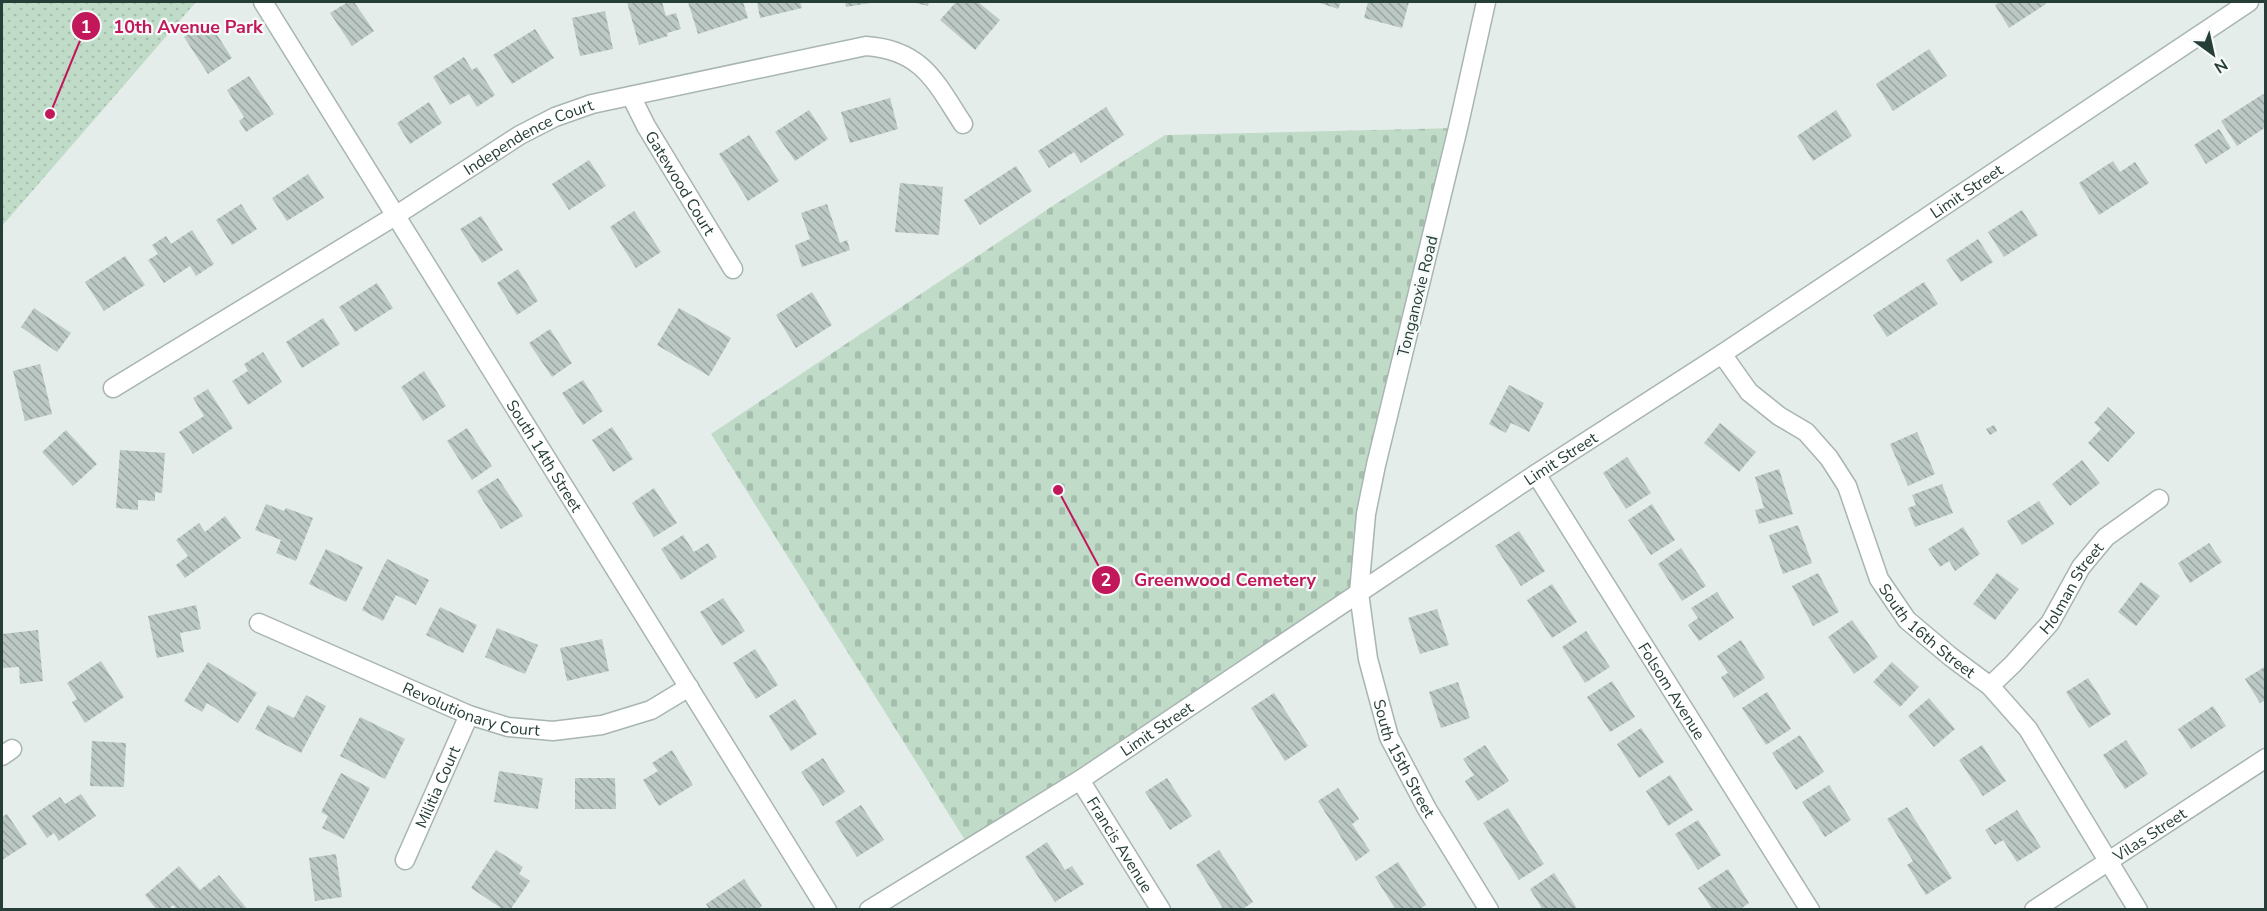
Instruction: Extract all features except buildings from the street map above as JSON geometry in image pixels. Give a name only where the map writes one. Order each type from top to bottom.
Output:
[{"type":"street","name":"South 14th Street","points":[[263,2],[827,909]]},
{"type":"street","name":"Tonganoxie Road","points":[[1359,593],[1366,514],[1374,475],[1486,2]]},
{"type":"street","name":"Limit Street","points":[[869,909],[1080,780],[1536,474],[1722,354],[2249,2]]},
{"type":"street","name":"Independence Court","points":[[112,388],[395,216],[520,135],[555,117],[592,104],[866,46],[886,47],[904,53],[921,65],[963,124]]},
{"type":"street","name":"Gatewood Court","points":[[631,96],[646,126],[733,269]]},
{"type":"street","name":"South 16th Street","points":[[1722,354],[1749,392],[1779,416],[1806,432],[1829,458],[1847,486],[1879,579],[1907,620],[1990,686],[2028,729],[2138,909]]},
{"type":"street","name":"Folsom Avenue","points":[[1536,474],[1810,909]]},
{"type":"street","name":"Holman Street","points":[[1990,686],[2050,623],[2081,567],[2106,537],[2159,499]]},
{"type":"street","name":"South 15th Street","points":[[1359,593],[1368,659],[1389,737],[1426,809],[1490,909]]},
{"type":"street","name":"Revolutionary Court","points":[[259,623],[469,715],[508,727],[553,731],[602,725],[651,710],[689,687]]},
{"type":"street","name":"Militia Court","points":[[405,860],[469,715]]},
{"type":"street","name":"Vilas Street","points":[[2034,909],[2265,758]]},
{"type":"street","name":"Francis Avenue","points":[[1080,780],[1161,909]]},
{"type":"green space","points":[[2,2],[196,2],[2,226]]},
{"type":"green space","points":[[1458,128],[1376,466],[1359,593],[970,848],[711,434],[1054,205],[1165,135]]},
{"type":"place","name":"10th Avenue Park","points":[[50,114]]},
{"type":"place","name":"Greenwood Cemetery","points":[[1058,490]]}]
